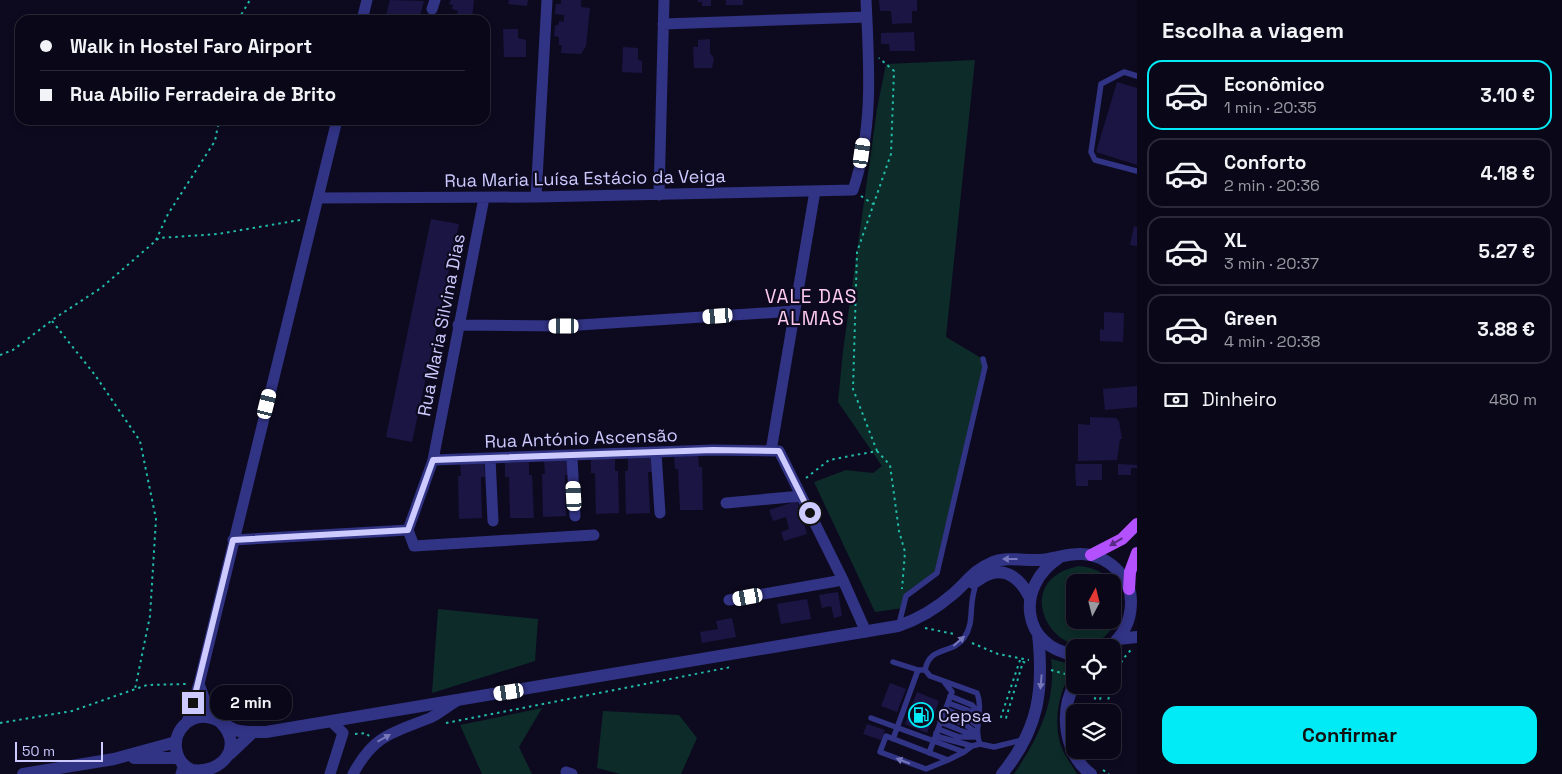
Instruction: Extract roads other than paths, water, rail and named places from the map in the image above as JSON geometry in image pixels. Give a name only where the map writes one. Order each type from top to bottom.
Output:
[{"type":"main road","points":[[1091,555],[1122,539],[1137,524]]},
{"type":"main road","points":[[1132,597],[1130,572],[1137,553]]},
{"type":"street","points":[[363,15],[367,0]]},
{"type":"street","points":[[536,197],[547,0]]},
{"type":"street","points":[[658,195],[664,0]]},
{"type":"street","points":[[663,24],[866,17],[866,0]]},
{"type":"street","name":"Rua Maria Luísa Estácio da Veiga","points":[[318,198],[484,198],[853,190],[860,171],[870,99],[866,17]]},
{"type":"street","points":[[181,765],[176,742],[177,734],[186,722],[199,684],[336,125]]},
{"type":"street","points":[[815,191],[771,451],[779,451],[843,580],[866,632]]},
{"type":"street","name":"Rua Maria Silvina Dias","points":[[433,460],[484,198]]},
{"type":"street","points":[[458,326],[564,326],[795,311]]},
{"type":"street","name":"Rua António Ascensão","points":[[433,460],[572,457],[713,450],[771,451]]},
{"type":"street","points":[[656,453],[660,513]]},
{"type":"street","points":[[572,457],[575,516]]},
{"type":"street","points":[[490,458],[493,521]]},
{"type":"street","points":[[433,460],[408,530],[414,546],[594,535]]},
{"type":"street","points":[[726,503],[799,491]]},
{"type":"street","points":[[233,540],[408,530]]},
{"type":"street","points":[[956,592],[980,568],[1002,559],[1059,558],[1080,554],[1091,555],[1104,559],[1115,567],[1132,597],[1131,613],[1127,627],[1116,639]]},
{"type":"street","points":[[1002,774],[1027,738],[1036,716],[1042,673],[1038,634],[1029,610],[1030,598],[1039,574],[1059,558]]},
{"type":"street","points":[[186,722],[199,717],[216,720],[235,730],[253,732],[331,721],[866,632],[898,626],[920,617],[956,592],[996,572],[1006,573],[1016,578],[1024,586],[1030,598]]},
{"type":"street","points":[[729,600],[843,580]]},
{"type":"street","points":[[1038,634],[1050,646],[1066,653]]},
{"type":"street","points":[[1121,641],[1137,636]]},
{"type":"street","points":[[199,684],[216,720],[226,728],[232,740],[230,754]]},
{"type":"street","points":[[1069,694],[1066,707],[1067,734],[1078,760],[1091,774]]},
{"type":"street","points":[[353,774],[375,743],[417,721],[430,718],[458,700]]},
{"type":"street","points":[[330,774],[342,734],[331,721]]},
{"type":"street","points":[[114,759],[181,765],[205,773],[221,766],[230,754],[253,732]]},
{"type":"street","points":[[23,774],[114,759],[176,742]]},
{"type":"lane","points":[[1137,76],[1124,72],[1101,84],[1091,152],[1095,160],[1137,171]]},
{"type":"lane","points":[[898,626],[906,596],[937,573],[985,367],[983,359]]},
{"type":"lane","points":[[893,739],[921,670],[927,660],[934,654],[963,640],[971,623],[970,600],[978,581]]},
{"type":"lane","points":[[893,662],[921,670],[930,676],[977,693],[980,700],[977,729]]},
{"type":"lane","points":[[929,753],[952,692],[944,681]]},
{"type":"lane","points":[[949,700],[970,711],[980,744]]},
{"type":"lane","points":[[949,700],[972,705],[979,713]]},
{"type":"lane","points":[[945,709],[967,718],[977,729]]},
{"type":"lane","points":[[871,718],[964,752]]},
{"type":"lane","points":[[939,725],[964,724],[977,729]]},
{"type":"lane","points":[[939,725],[960,737],[977,729]]},
{"type":"lane","points":[[939,725],[939,737],[972,746]]},
{"type":"lane","points":[[948,760],[886,736],[880,752],[926,769],[948,760],[964,752],[972,746],[980,744],[994,747],[1027,738]]},
{"type":"place","name":"Cepsa","points":[[921,715]]},
{"type":"district","name":"VALE DAS ALMAS","points":[[811,307]]}]
